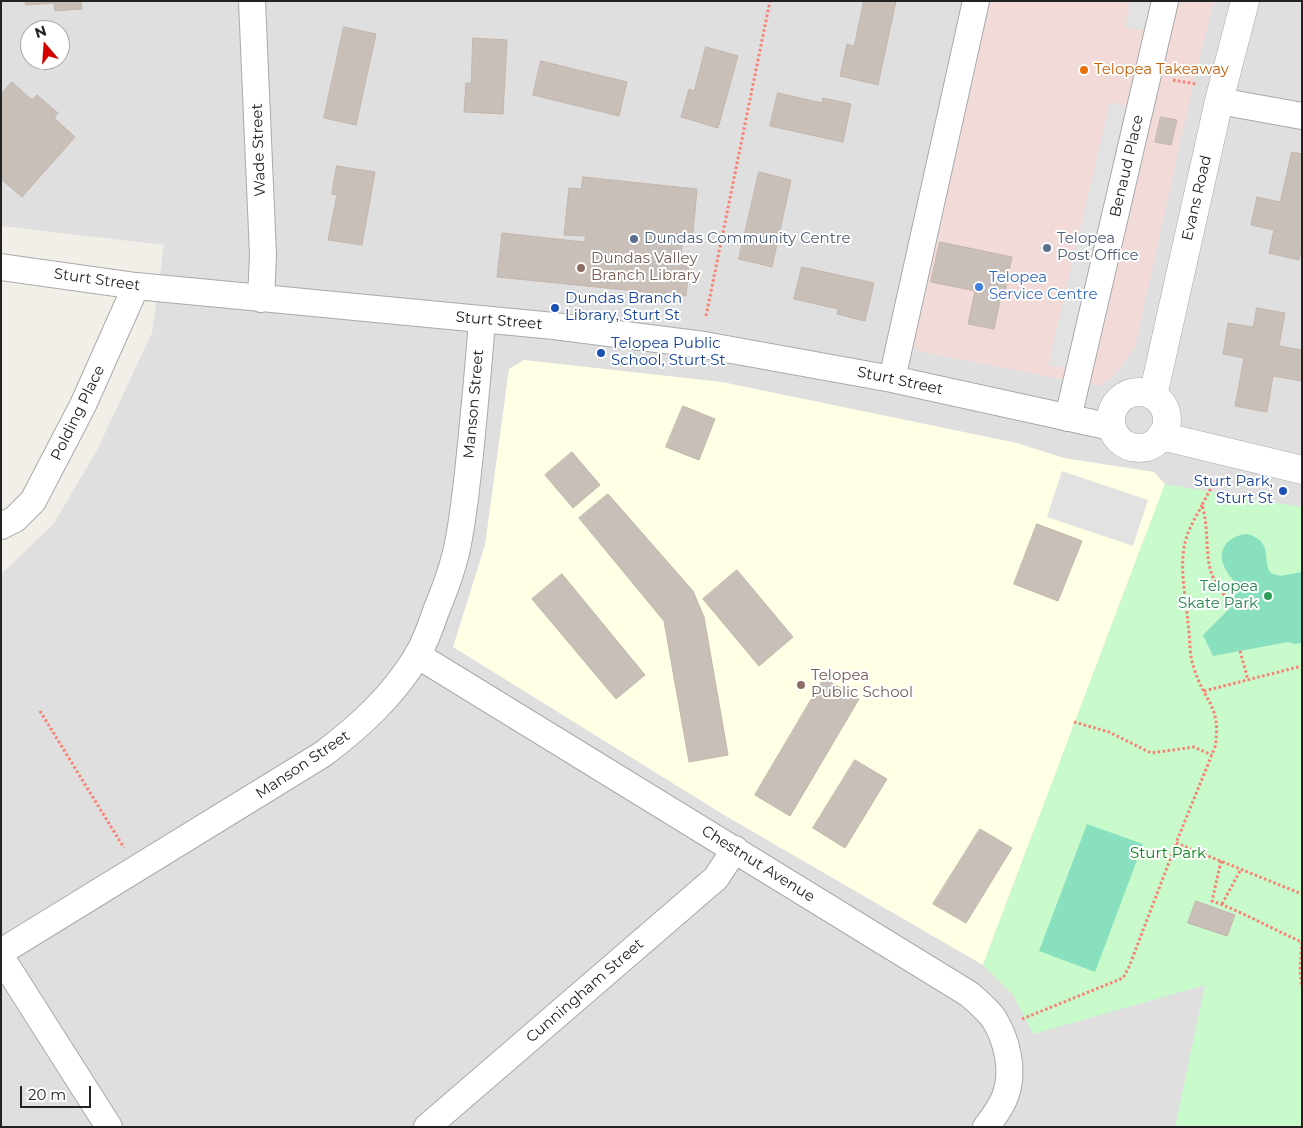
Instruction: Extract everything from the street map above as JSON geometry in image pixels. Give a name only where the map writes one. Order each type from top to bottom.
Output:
[{"type":"street","name":"Wade Street","points":[[252,1],[263,255],[261,299]]},
{"type":"street","points":[[892,379],[976,1]]},
{"type":"street","name":"Benaud Place","points":[[1068,418],[1165,1]]},
{"type":"street","name":"Evans Road","points":[[1153,396],[1219,101],[1245,1]]},
{"type":"street","points":[[1219,101],[1302,116]]},
{"type":"street","name":"Sturt Street","points":[[1,267],[136,286],[554,326],[704,344],[892,379],[1111,427]]},
{"type":"street","name":"Polding Place","points":[[1,526],[15,519],[33,501],[84,405],[136,286]]},
{"type":"street","name":"Manson Street","points":[[1,952],[323,754],[355,731],[379,707],[399,682],[417,655],[446,587],[456,553],[468,473],[482,320]]},
{"type":"street","points":[[1137,392],[1153,396],[1159,401],[1166,414],[1165,429],[1162,436],[1149,446],[1133,448],[1119,440],[1111,427],[1112,411],[1122,398],[1137,392]]},
{"type":"street","points":[[1162,436],[1302,470]]},
{"type":"street","name":"Chestnut Avenue","points":[[417,655],[969,994],[994,1019],[1009,1056],[1010,1076],[1006,1093],[998,1111],[986,1127]]},
{"type":"street","name":"Cunningham Street","points":[[427,1127],[716,878],[735,849]]},
{"type":"street","points":[[1,957],[109,1127]]},
{"type":"path","points":[[706,316],[770,1]]},
{"type":"path","points":[[1173,80],[1196,84]]},
{"type":"path","points":[[998,1028],[1123,978],[1129,967],[1216,741],[1217,724],[1215,711],[1194,668],[1191,654],[1183,572],[1184,545],[1188,532],[1215,480]]},
{"type":"path","points":[[1202,505],[1206,516],[1211,572],[1232,606]]},
{"type":"path","points":[[1240,651],[1248,680]]},
{"type":"path","points":[[1204,691],[1302,666]]},
{"type":"path","points":[[40,712],[138,869]]},
{"type":"path","points":[[1074,722],[1109,732],[1151,753],[1194,747],[1212,755]]},
{"type":"path","points":[[1176,844],[1302,894]]},
{"type":"path","points":[[1221,861],[1212,901],[1244,913],[1268,927],[1302,942],[1300,969],[1302,988]]},
{"type":"path","points":[[1222,904],[1241,869]]},
{"type":"shaded area","points":[[1,1],[1302,1],[1302,1127],[1,1127],[1,573],[54,523],[96,452],[152,333],[164,245],[1,226]]},
{"type":"shaded area","points":[[991,1],[1214,1],[1195,76],[1135,347],[1114,376],[1099,386],[921,352],[911,343]]},
{"type":"shaded area","points":[[1131,1],[1176,1],[1168,35],[1125,27]]},
{"type":"shaded area","points":[[1110,102],[1148,111],[1088,372],[1048,365]]},
{"type":"shaded area","name":"Telopea Public School","points":[[524,360],[722,382],[1017,443],[1064,458],[1154,472],[1165,484],[983,965],[724,815],[453,647],[485,545],[509,369]]},
{"type":"shaded area","points":[[1062,471],[1148,500],[1133,546],[1047,517]]},
{"type":"green space","name":"Sturt Park","points":[[1165,484],[1302,507],[1302,1127],[1175,1127],[1205,985],[1033,1034],[1013,995],[983,965]]},
{"type":"green space","name":"Telopea Skate Park","points":[[1247,534],[1256,537],[1261,542],[1266,552],[1268,568],[1271,573],[1280,576],[1302,572],[1302,643],[1294,644],[1288,642],[1213,656],[1203,635],[1235,603],[1232,599],[1239,590],[1225,569],[1222,554],[1226,544],[1231,540]]},
{"type":"green space","points":[[1087,824],[1143,844],[1095,972],[1039,951]]},
{"type":"building","points":[[25,1],[81,1],[82,9],[55,11],[54,3],[26,5]]},
{"type":"building","points":[[864,1],[896,1],[878,85],[840,76],[847,44],[854,46]]},
{"type":"building","points":[[344,27],[376,34],[356,125],[324,118]]},
{"type":"building","points":[[473,38],[507,40],[503,114],[464,112],[466,83],[471,83]]},
{"type":"building","points":[[706,47],[738,56],[718,128],[681,117],[689,89],[694,91]]},
{"type":"building","points":[[541,61],[627,82],[619,116],[533,95]]},
{"type":"building","points":[[12,82],[32,100],[37,95],[58,113],[54,118],[75,137],[22,197],[1,179],[1,94]]},
{"type":"building","points":[[778,93],[822,103],[823,98],[851,104],[843,142],[770,126]]},
{"type":"building","points":[[1161,117],[1177,120],[1171,145],[1155,142]]},
{"type":"building","points":[[1292,152],[1302,154],[1302,247],[1299,260],[1269,253],[1274,230],[1251,225],[1257,197],[1280,202]]},
{"type":"building","points":[[337,166],[375,172],[362,245],[328,240],[337,195],[332,194]]},
{"type":"building","points":[[759,172],[791,180],[772,267],[739,259]]},
{"type":"building","name":"Dundas Community Centre","points":[[583,177],[697,189],[693,233],[684,232],[681,254],[690,255],[686,296],[497,277],[502,233],[584,242],[586,236],[564,235],[569,188],[581,189]]},
{"type":"building","name":"Telopea Service Centre","points":[[940,242],[1012,257],[1004,297],[1001,296],[994,329],[968,324],[975,291],[931,282]]},
{"type":"building","points":[[802,267],[874,283],[865,321],[837,314],[838,309],[794,299]]},
{"type":"building","points":[[1257,308],[1285,313],[1279,346],[1302,350],[1302,381],[1273,376],[1267,412],[1235,406],[1244,358],[1223,354],[1228,323],[1253,327]]},
{"type":"building","points":[[683,406],[715,419],[699,460],[666,447]]},
{"type":"building","points":[[572,452],[600,485],[573,508],[545,475]]},
{"type":"building","points":[[608,494],[693,591],[704,617],[728,755],[689,762],[664,621],[579,518]]},
{"type":"building","points":[[1037,524],[1082,541],[1058,601],[1014,584]]},
{"type":"building","points":[[737,570],[793,637],[759,666],[703,599]]},
{"type":"building","points":[[562,574],[645,675],[616,699],[532,599]]},
{"type":"building","points":[[824,678],[859,699],[790,816],[755,795]]},
{"type":"building","points":[[855,760],[887,779],[845,848],[813,828]]},
{"type":"building","points":[[980,829],[1012,848],[966,923],[933,904]]},
{"type":"building","points":[[1196,901],[1235,915],[1227,936],[1188,923]]},
{"type":"place","name":"Telopea Takeaway","points":[[1084,70]]},
{"type":"place","name":"Dundas Community Centre","points":[[634,239]]},
{"type":"place","name":"Telopea Post Office","points":[[1047,248]]},
{"type":"place","name":"Dundas Valley Branch Library","points":[[581,268]]},
{"type":"place","name":"Telopea Service Centre","points":[[979,287]]},
{"type":"place","name":"Dundas Branch Library, Sturt St","points":[[555,308]]},
{"type":"place","name":"Telopea Public School, Sturt St","points":[[601,353]]},
{"type":"place","name":"Sturt Park, Sturt St","points":[[1283,491]]},
{"type":"place","name":"Telopea Skate Park","points":[[1268,596]]},
{"type":"place","name":"Telopea Public School","points":[[801,685]]}]
